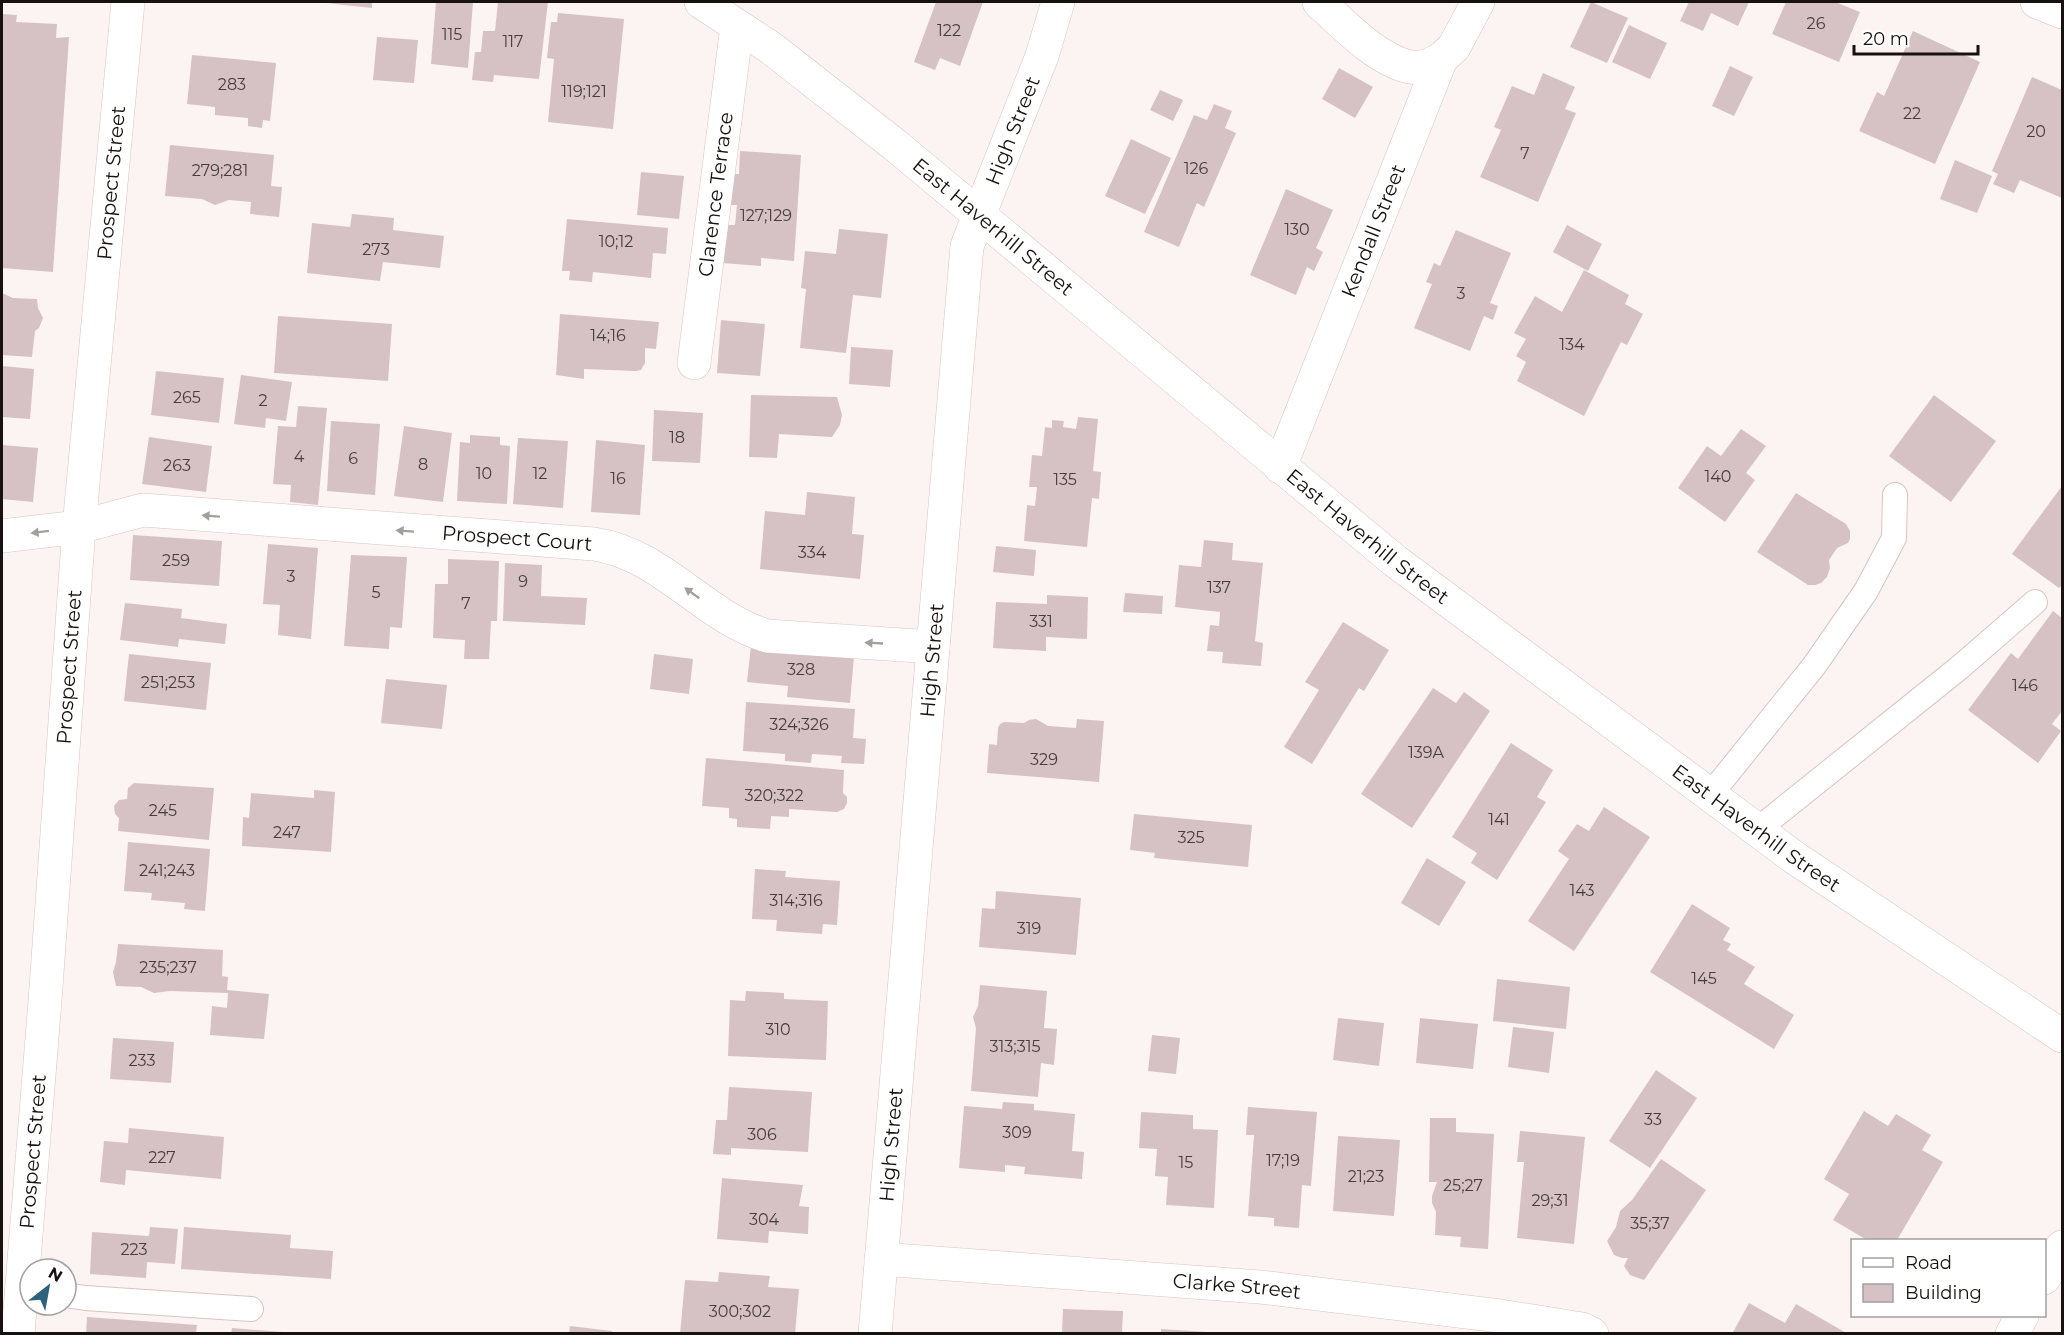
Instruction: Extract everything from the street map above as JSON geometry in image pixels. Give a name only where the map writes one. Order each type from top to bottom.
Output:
[{"type":"street","name":"Prospect Street","points":[[28,1257],[79,527],[128,2]]},
{"type":"street","name":"East Haverhill Street","points":[[701,2],[771,48],[886,138],[1395,561],[1795,858],[2062,1036]]},
{"type":"street","name":"High Street","points":[[874,1334],[966,246],[1042,56],[1058,2]]},
{"type":"street","points":[[1319,2],[1389,60],[1412,68],[1429,66],[1441,59]]},
{"type":"street","name":"Kendall Street","points":[[1280,467],[1441,59],[1454,46],[1478,2]]},
{"type":"street","points":[[2037,2],[2062,12]]},
{"type":"street","name":"Clarence Terrace","points":[[694,363],[737,26]]},
{"type":"street","name":"Prospect Court","points":[[2,536],[79,527],[143,510],[594,544],[614,547],[658,569],[747,630],[767,636],[933,646]]},
{"type":"street","points":[[2046,1275],[2062,1247]]},
{"type":"street","name":"Clarke Street","points":[[881,1259],[1260,1287],[1500,1316],[1582,1329],[1592,1334]]},
{"type":"street","name":"Prospect Street","points":[[18,1334],[21,1317]]},
{"type":"street","points":[[2012,1334],[2021,1317]]},
{"type":"lane","points":[[1710,795],[1814,666],[1866,591],[1894,538],[1895,495]]},
{"type":"lane","points":[[1757,830],[1959,668],[2035,602]]},
{"type":"lane","points":[[78,1297],[251,1310]]},
{"type":"building","points":[[372,2],[372,8],[326,3]]},
{"type":"building","points":[[436,2],[473,2],[468,68],[431,64]]},
{"type":"building","points":[[498,2],[548,2],[539,79],[494,75],[493,82],[472,80],[475,52],[481,52],[483,31],[495,31]]},
{"type":"building","points":[[936,2],[983,2],[960,66],[940,58],[935,70],[914,62]]},
{"type":"building","points":[[1591,2],[1628,18],[1607,63],[1570,47]]},
{"type":"building","points":[[1689,2],[1749,2],[1738,26],[1711,13],[1703,31],[1680,21]]},
{"type":"building","points":[[1786,2],[1835,2],[1860,12],[1839,62],[1772,34]]},
{"type":"building","points":[[558,13],[624,19],[613,129],[548,122],[554,59],[547,58],[551,22],[557,22]]},
{"type":"building","points":[[2,14],[17,15],[16,22],[57,24],[56,38],[69,37],[53,272],[2,268]]},
{"type":"building","points":[[1629,25],[1667,43],[1650,79],[1612,62]]},
{"type":"building","points":[[1913,31],[1980,62],[1935,164],[1859,131],[1877,92],[1884,96]]},
{"type":"building","points":[[377,37],[418,40],[414,83],[373,80]]},
{"type":"building","points":[[192,55],[276,63],[270,121],[263,120],[262,128],[248,126],[248,118],[215,115],[215,107],[187,104]]},
{"type":"building","points":[[1730,66],[1753,77],[1734,116],[1712,106]]},
{"type":"building","points":[[1339,68],[1373,87],[1355,118],[1322,99]]},
{"type":"building","points":[[1543,73],[1575,87],[1565,109],[1576,113],[1538,202],[1480,177],[1501,130],[1494,127],[1512,86],[1534,95]]},
{"type":"building","points":[[2032,77],[2062,90],[2062,198],[2020,180],[2014,193],[1993,184],[1998,174],[1992,171]]},
{"type":"building","points":[[1160,90],[1183,100],[1173,121],[1150,110]]},
{"type":"building","points":[[1214,104],[1232,111],[1225,128],[1236,133],[1204,207],[1197,203],[1179,247],[1144,232],[1194,115],[1207,120]]},
{"type":"building","points":[[1131,139],[1171,158],[1145,214],[1105,196]]},
{"type":"building","points":[[170,145],[274,155],[271,186],[282,187],[279,217],[250,214],[251,202],[229,200],[215,205],[202,199],[165,196]]},
{"type":"building","points":[[740,151],[801,155],[794,261],[761,258],[761,266],[722,263],[725,225],[735,225],[737,205],[730,205],[732,174],[739,174]]},
{"type":"building","points":[[1955,160],[1992,176],[1977,213],[1940,199]]},
{"type":"building","points":[[641,172],[684,176],[679,219],[637,215]]},
{"type":"building","points":[[1286,189],[1333,210],[1316,248],[1323,252],[1314,271],[1307,267],[1296,295],[1250,275]]},
{"type":"building","points":[[352,214],[394,218],[393,230],[444,236],[440,268],[383,262],[380,281],[307,273],[312,223],[350,227]]},
{"type":"building","points":[[567,219],[668,228],[666,254],[653,253],[651,278],[593,272],[592,282],[569,280],[570,271],[562,271]]},
{"type":"building","points":[[1567,225],[1602,244],[1588,271],[1553,252]]},
{"type":"building","points":[[839,229],[888,234],[881,298],[853,295],[846,353],[800,348],[806,289],[801,288],[805,251],[836,254]]},
{"type":"building","points":[[1456,230],[1511,253],[1490,303],[1498,306],[1493,320],[1484,316],[1470,351],[1414,328],[1432,284],[1426,282],[1434,263],[1440,266]]},
{"type":"building","points":[[1584,270],[1629,295],[1625,304],[1643,314],[1627,345],[1621,342],[1584,416],[1517,381],[1526,362],[1516,356],[1526,339],[1514,333],[1535,296],[1562,312]]},
{"type":"building","points":[[2,293],[13,298],[37,299],[43,318],[39,328],[35,331],[32,357],[2,355]]},
{"type":"building","points":[[560,314],[659,322],[656,349],[645,348],[645,363],[641,370],[584,369],[584,379],[556,375]]},
{"type":"building","points":[[278,316],[392,324],[388,381],[274,373]]},
{"type":"building","points":[[721,320],[765,324],[760,376],[717,373]]},
{"type":"building","points":[[851,347],[893,350],[890,387],[849,384]]},
{"type":"building","points":[[2,366],[34,369],[30,419],[2,417]]},
{"type":"building","points":[[156,371],[224,378],[219,423],[151,415]]},
{"type":"building","points":[[241,375],[292,382],[286,421],[266,418],[265,428],[234,424]]},
{"type":"building","points":[[751,395],[837,397],[842,415],[840,425],[832,437],[779,434],[777,458],[749,457]]},
{"type":"building","points":[[1934,395],[1996,441],[1951,502],[1889,456]]},
{"type":"building","points":[[298,406],[327,408],[318,505],[290,502],[291,485],[273,484],[278,426],[296,427]]},
{"type":"building","points":[[654,410],[703,413],[700,463],[652,461]]},
{"type":"building","points":[[1078,417],[1098,419],[1093,471],[1101,472],[1099,499],[1092,498],[1087,547],[1024,541],[1027,505],[1035,506],[1037,487],[1029,487],[1032,455],[1042,456],[1045,427],[1052,428],[1052,420],[1064,421],[1063,427],[1076,429]]},
{"type":"building","points":[[331,421],[380,424],[375,495],[327,491]]},
{"type":"building","points":[[404,426],[452,433],[443,502],[394,496]]},
{"type":"building","points":[[1741,429],[1766,446],[1746,473],[1755,480],[1725,522],[1678,488],[1707,446],[1721,456]]},
{"type":"building","points":[[470,435],[500,437],[500,445],[510,446],[507,504],[457,501],[460,442],[470,443]]},
{"type":"building","points":[[149,437],[212,446],[206,492],[142,484]]},
{"type":"building","points":[[518,438],[568,441],[563,508],[513,504]]},
{"type":"building","points":[[596,440],[645,445],[640,515],[591,512]]},
{"type":"building","points":[[2,445],[38,448],[33,502],[2,499]]},
{"type":"building","points":[[2062,486],[2062,585],[2059,588],[2012,554]]},
{"type":"building","points":[[807,492],[855,497],[852,534],[864,535],[860,579],[760,569],[765,511],[805,515]]},
{"type":"building","points":[[1796,493],[1846,524],[1850,531],[1848,543],[1837,548],[1829,560],[1830,568],[1827,577],[1815,585],[1808,585],[1757,552]]},
{"type":"building","points":[[133,535],[222,541],[219,586],[130,580]]},
{"type":"building","points":[[1204,540],[1233,543],[1232,560],[1263,563],[1255,641],[1263,643],[1261,666],[1222,663],[1223,652],[1207,651],[1210,625],[1219,626],[1220,612],[1175,607],[1179,565],[1201,567]]},
{"type":"building","points":[[268,544],[318,548],[311,639],[278,635],[280,605],[263,604]]},
{"type":"building","points":[[996,546],[1036,550],[1034,576],[993,572]]},
{"type":"building","points":[[351,555],[407,557],[402,628],[390,627],[389,649],[344,646]]},
{"type":"building","points":[[448,559],[499,561],[497,621],[491,621],[489,659],[464,659],[465,640],[433,638],[435,584],[448,584]]},
{"type":"building","points":[[505,563],[542,565],[541,596],[587,598],[585,625],[503,621]]},
{"type":"building","points":[[1125,593],[1163,596],[1162,614],[1123,612]]},
{"type":"building","points":[[1047,595],[1088,597],[1087,639],[1046,637],[1046,651],[993,648],[996,602],[1047,604]]},
{"type":"building","points":[[125,603],[182,609],[181,618],[227,624],[225,644],[179,639],[178,647],[120,640]]},
{"type":"building","points":[[2053,611],[2062,618],[2062,711],[2052,724],[2061,731],[2038,763],[1968,710],[2011,653],[2018,659]]},
{"type":"building","points":[[1343,622],[1389,650],[1364,691],[1359,688],[1312,764],[1284,747],[1319,690],[1305,682]]},
{"type":"building","points":[[751,646],[854,656],[850,703],[787,697],[788,686],[747,682]]},
{"type":"building","points":[[129,654],[211,663],[206,710],[124,701]]},
{"type":"building","points":[[654,654],[693,659],[689,694],[650,689]]},
{"type":"building","points":[[386,679],[447,685],[442,729],[381,723]]},
{"type":"building","points":[[1433,688],[1456,703],[1464,692],[1490,711],[1412,828],[1361,794]]},
{"type":"building","points":[[746,702],[855,709],[853,738],[866,739],[864,764],[841,763],[842,756],[812,754],[811,763],[785,761],[785,754],[743,751]]},
{"type":"building","points":[[1036,719],[1048,726],[1076,728],[1077,719],[1104,721],[1099,782],[987,773],[989,744],[997,745],[1000,724],[1004,722],[1024,723]]},
{"type":"building","points":[[1511,743],[1553,770],[1537,797],[1546,802],[1497,880],[1471,863],[1477,853],[1452,837]]},
{"type":"building","points":[[706,758],[844,770],[843,793],[847,797],[847,803],[844,809],[837,812],[789,809],[789,817],[771,816],[770,829],[737,827],[737,819],[729,818],[729,808],[702,806]]},
{"type":"building","points":[[134,783],[214,788],[209,840],[118,831],[119,818],[115,814],[114,806],[119,800],[127,799],[128,788]]},
{"type":"building","points":[[314,790],[335,792],[331,852],[242,846],[243,817],[249,818],[251,793],[314,798]]},
{"type":"building","points":[[1604,807],[1650,837],[1574,951],[1528,921],[1569,859],[1558,851],[1577,824],[1589,831]]},
{"type":"building","points":[[1134,814],[1252,825],[1248,867],[1154,858],[1155,853],[1130,850]]},
{"type":"building","points":[[128,842],[210,849],[205,911],[184,909],[185,903],[151,900],[152,893],[124,891]]},
{"type":"building","points":[[1427,858],[1466,882],[1439,926],[1401,903]]},
{"type":"building","points":[[755,869],[786,871],[785,877],[840,881],[837,925],[823,924],[822,934],[776,931],[777,920],[752,919]]},
{"type":"building","points":[[996,891],[1081,898],[1076,955],[979,947],[982,908],[995,909]]},
{"type":"building","points":[[1692,904],[1730,928],[1723,940],[1731,944],[1727,950],[1755,967],[1744,984],[1794,1015],[1774,1049],[1650,972]]},
{"type":"building","points":[[118,944],[223,950],[222,976],[228,977],[227,990],[269,994],[264,1039],[210,1035],[212,1006],[227,1008],[228,993],[170,991],[154,993],[141,987],[116,986],[113,972]]},
{"type":"building","points":[[1497,979],[1570,987],[1566,1029],[1493,1021]]},
{"type":"building","points":[[980,985],[1047,991],[1044,1028],[1057,1029],[1054,1065],[1041,1063],[1038,1097],[971,1091],[976,1028],[973,1017],[978,1006]]},
{"type":"building","points":[[746,991],[784,993],[784,999],[828,1001],[826,1060],[728,1056],[730,1000],[745,1001]]},
{"type":"building","points":[[1338,1018],[1384,1023],[1379,1066],[1333,1060]]},
{"type":"building","points":[[1420,1018],[1478,1024],[1473,1069],[1416,1063]]},
{"type":"building","points":[[1513,1027],[1554,1032],[1549,1073],[1508,1067]]},
{"type":"building","points":[[1152,1035],[1180,1038],[1176,1074],[1148,1071]]},
{"type":"building","points":[[113,1038],[174,1042],[171,1083],[110,1079]]},
{"type":"building","points":[[1656,1070],[1697,1098],[1650,1168],[1609,1141]]},
{"type":"building","points":[[729,1087],[812,1092],[808,1152],[731,1148],[731,1155],[713,1154],[716,1120],[727,1120]]},
{"type":"building","points":[[1003,1102],[1034,1104],[1034,1110],[1075,1114],[1072,1151],[1084,1152],[1082,1179],[1024,1174],[1025,1167],[1005,1165],[1005,1172],[959,1168],[964,1106],[1002,1109]]},
{"type":"building","points":[[1248,1107],[1317,1112],[1311,1186],[1302,1185],[1299,1228],[1274,1226],[1274,1218],[1248,1216],[1254,1135],[1246,1135]]},
{"type":"building","points":[[1864,1111],[1888,1126],[1896,1114],[1931,1135],[1922,1150],[1943,1162],[1898,1239],[1865,1239],[1833,1220],[1849,1194],[1824,1179]]},
{"type":"building","points":[[1141,1112],[1193,1115],[1193,1129],[1218,1130],[1214,1208],[1166,1205],[1168,1177],[1155,1176],[1157,1149],[1139,1148]]},
{"type":"building","points":[[1430,1118],[1456,1118],[1456,1132],[1494,1134],[1488,1249],[1460,1247],[1461,1237],[1435,1235],[1436,1212],[1432,1196],[1437,1182],[1429,1182]]},
{"type":"building","points":[[129,1128],[224,1137],[221,1179],[126,1170],[125,1185],[100,1182],[104,1141],[128,1143]]},
{"type":"building","points":[[1520,1131],[1585,1137],[1574,1244],[1517,1238],[1524,1162],[1517,1162]]},
{"type":"building","points":[[1338,1136],[1400,1140],[1394,1216],[1333,1211]]},
{"type":"building","points":[[1661,1159],[1706,1190],[1644,1280],[1630,1275],[1624,1266],[1628,1258],[1614,1255],[1607,1241],[1616,1227],[1620,1211],[1632,1200]]},
{"type":"building","points":[[722,1178],[803,1185],[799,1206],[809,1207],[808,1234],[769,1231],[768,1243],[717,1239]]},
{"type":"building","points":[[150,1227],[178,1229],[175,1264],[147,1262],[146,1278],[90,1274],[92,1232],[149,1236]]},
{"type":"building","points":[[184,1227],[291,1235],[290,1248],[333,1251],[331,1279],[181,1269]]},
{"type":"building","points":[[719,1272],[770,1276],[768,1287],[799,1289],[795,1334],[680,1334],[685,1280],[718,1282]]},
{"type":"building","points":[[1749,1303],[1785,1323],[1796,1304],[1848,1334],[1732,1334]]},
{"type":"building","points":[[1063,1309],[1123,1311],[1122,1334],[1062,1334]]},
{"type":"building","points":[[87,1317],[197,1325],[196,1334],[86,1334]]},
{"type":"building","points":[[570,1326],[612,1331],[612,1334],[569,1334]]},
{"type":"building","points":[[232,1328],[283,1332],[283,1334],[231,1334]]},
{"type":"building","points":[[1161,1329],[1208,1332],[1208,1334],[1161,1334]]}]
